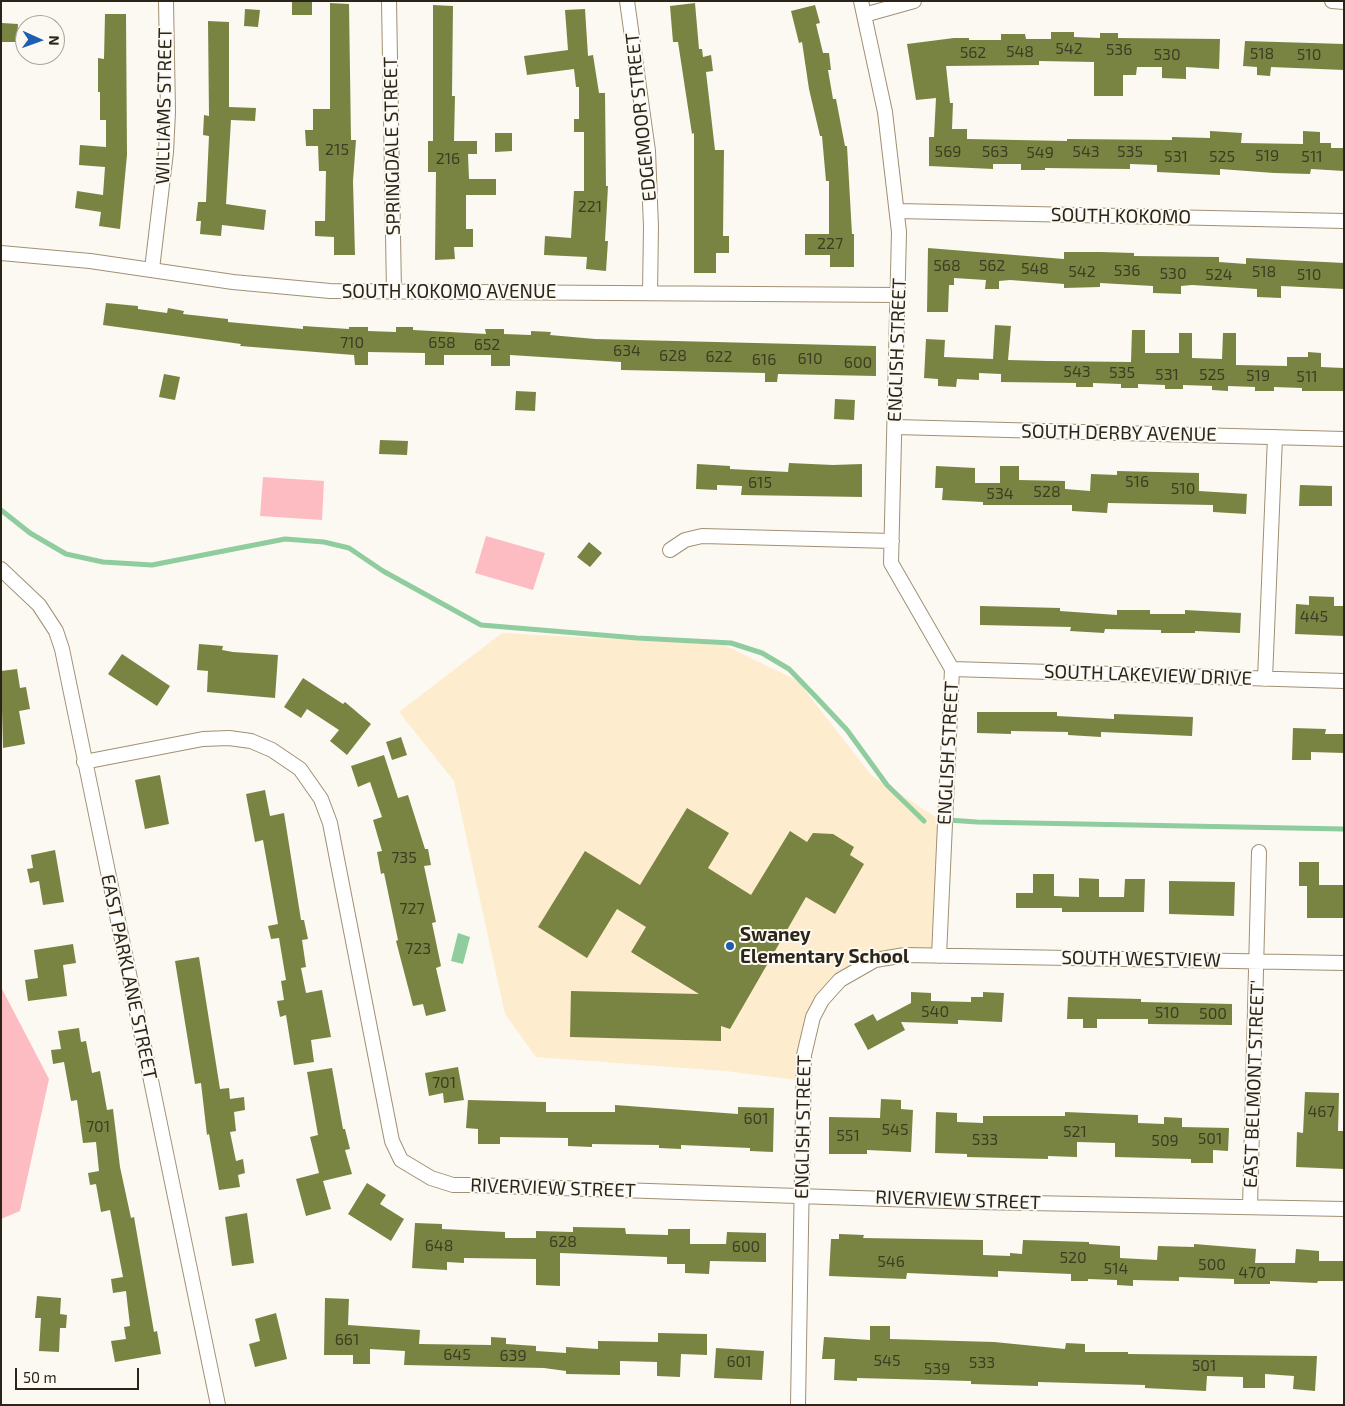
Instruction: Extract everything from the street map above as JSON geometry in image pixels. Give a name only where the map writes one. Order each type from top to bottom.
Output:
[{"type":"street","name":"WILLIAMS STREET","points":[[152,269],[166,152],[168,112],[166,1]]},
{"type":"street","name":"SPRINGDALE STREET","points":[[389,1],[394,292]]},
{"type":"street","name":"EDGEMOOR STREET","points":[[627,1],[648,151],[651,227],[650,293]]},
{"type":"street","name":"ENGLISH STREET","points":[[798,1405],[804,1056],[806,1039],[812,1017],[822,1000],[846,976],[875,960],[904,955],[939,956],[952,669],[891,563],[899,295],[898,211],[886,112],[861,1]]},
{"type":"street","points":[[864,15],[914,1]]},
{"type":"street","points":[[1332,1],[1344,2]]},
{"type":"street","name":"SOUTH KOKOMO","points":[[898,211],[1344,221]]},
{"type":"street","name":"SOUTH KOKOMO AVENUE","points":[[1,254],[152,269],[280,288],[394,292],[899,295]]},
{"type":"street","name":"SOUTH DERBY AVENUE","points":[[895,427],[1344,439]]},
{"type":"street","points":[[1265,679],[1274,437]]},
{"type":"street","points":[[670,550],[685,540],[702,536],[892,541]]},
{"type":"street","name":"EAST PARKLANE STREET","points":[[1,569],[39,606],[56,632],[62,649],[218,1405]]},
{"type":"street","name":"SOUTH LAKEVIEW DRIVE","points":[[952,669],[1344,681]]},
{"type":"street","name":"RIVERVIEW STREET","points":[[84,762],[203,739],[229,738],[251,742],[272,750],[304,774],[321,799],[330,823],[392,1141],[401,1160],[420,1173],[452,1184],[802,1196],[1344,1209]]},
{"type":"street","name":"EAST BELMONT STREET'","points":[[1250,1207],[1258,961],[1259,852]]},
{"type":"street","name":"SOUTH WESTVIEW","points":[[939,956],[1344,963]]},
{"type":"shaded area","points":[[263,477],[324,481],[322,520],[260,516]]},
{"type":"shaded area","points":[[486,536],[545,553],[533,590],[475,573]]},
{"type":"shaded area","points":[[502,633],[724,645],[798,681],[871,775],[945,823],[939,956],[888,957],[822,1000],[804,1081],[726,1071],[536,1057],[505,1014],[454,781],[399,712]]},
{"type":"shaded area","points":[[458,933],[470,937],[463,964],[451,961]]},
{"type":"shaded area","points":[[1,987],[49,1079],[20,1211],[1,1219]]},
{"type":"building","points":[[292,1],[312,1],[312,15],[292,15]]},
{"type":"building","points":[[330,3],[349,4],[351,140],[356,140],[353,181],[355,255],[334,255],[334,237],[315,236],[315,221],[325,221],[326,171],[319,171],[318,146],[306,146],[305,130],[313,130],[313,109],[330,109]]},
{"type":"building","points":[[695,3],[699,49],[702,49],[703,57],[711,55],[713,71],[706,72],[715,150],[724,150],[723,236],[729,236],[729,253],[716,253],[716,273],[694,273],[694,133],[692,134],[678,42],[673,42],[670,6]]},
{"type":"building","points":[[433,5],[453,6],[452,96],[455,96],[454,141],[477,141],[477,154],[468,154],[469,179],[496,179],[496,195],[466,195],[466,229],[473,229],[473,247],[454,247],[455,259],[435,260],[436,172],[428,172],[428,141],[433,141]]},
{"type":"building","points":[[815,5],[820,23],[816,24],[823,53],[829,53],[831,70],[828,70],[833,99],[836,99],[845,146],[847,146],[852,234],[854,234],[854,267],[830,267],[830,255],[805,255],[805,234],[829,234],[829,181],[826,181],[822,136],[820,136],[809,89],[802,42],[799,43],[791,11]]},
{"type":"building","points":[[245,9],[260,10],[258,27],[244,26]]},
{"type":"building","points":[[585,9],[588,56],[593,55],[599,93],[605,93],[606,186],[608,186],[605,241],[608,241],[606,271],[586,269],[587,257],[544,255],[545,236],[571,238],[574,191],[584,191],[584,132],[574,132],[574,119],[579,119],[579,87],[576,87],[574,69],[527,75],[524,56],[568,50],[565,10]]},
{"type":"building","points":[[105,14],[126,14],[127,155],[120,229],[99,226],[101,212],[75,208],[77,191],[103,195],[105,167],[79,165],[80,145],[106,147],[106,120],[100,120],[100,92],[98,92],[98,58],[104,59]]},
{"type":"building","points":[[208,21],[229,22],[229,107],[256,108],[255,121],[231,120],[226,204],[266,210],[264,230],[222,225],[221,236],[200,234],[201,221],[196,221],[198,202],[206,202],[209,136],[203,135],[204,115],[209,116]]},
{"type":"building","points":[[2,23],[15,24],[15,42],[1,42]]},
{"type":"building","points":[[1051,32],[1074,32],[1074,37],[1100,38],[1100,33],[1118,33],[1118,38],[1220,39],[1219,69],[1186,67],[1186,79],[1162,78],[1162,67],[1137,67],[1136,75],[1123,75],[1123,96],[1094,96],[1094,62],[1039,61],[1039,65],[946,66],[950,103],[953,103],[952,129],[967,129],[967,139],[1067,141],[1067,139],[1172,140],[1172,137],[1210,138],[1210,131],[1242,133],[1241,143],[1303,144],[1303,131],[1320,132],[1320,143],[1331,143],[1331,148],[1344,148],[1344,171],[1311,169],[1310,174],[1220,169],[1220,175],[1157,172],[1157,165],[1130,164],[1130,169],[1045,168],[1045,170],[1021,170],[1021,164],[993,164],[993,169],[929,166],[929,137],[934,137],[936,98],[916,100],[907,44],[954,38],[1001,40],[1001,34],[1025,34],[1026,39],[1051,39]]},
{"type":"building","points":[[1245,41],[1344,44],[1344,70],[1271,67],[1270,76],[1257,75],[1257,67],[1243,66]]},
{"type":"building","points":[[495,133],[512,133],[512,151],[495,152]]},
{"type":"building","points":[[928,248],[1064,259],[1064,252],[1101,252],[1134,253],[1134,256],[1219,257],[1219,262],[1246,264],[1246,258],[1344,263],[1344,289],[1281,286],[1281,298],[1257,297],[1257,289],[1192,285],[1181,286],[1181,294],[1153,293],[1153,286],[1100,283],[1100,287],[1064,288],[1064,284],[1010,280],[999,281],[999,289],[985,289],[986,280],[954,278],[954,285],[949,285],[948,312],[927,312]]},
{"type":"building","points":[[106,303],[138,306],[138,309],[167,313],[168,308],[184,311],[183,314],[228,319],[228,322],[303,329],[303,326],[349,329],[349,327],[368,327],[368,331],[396,332],[396,327],[413,327],[413,330],[486,334],[485,329],[504,329],[504,334],[531,335],[531,331],[551,332],[550,335],[595,339],[876,346],[876,376],[778,374],[777,382],[765,382],[765,373],[621,370],[621,362],[510,355],[510,366],[491,366],[491,355],[444,355],[444,365],[425,365],[425,353],[368,352],[368,365],[355,365],[354,355],[240,346],[241,344],[103,325]]},
{"type":"building","points":[[995,325],[1011,326],[1008,360],[1131,362],[1132,330],[1145,330],[1145,353],[1179,353],[1179,333],[1192,333],[1192,358],[1222,359],[1223,333],[1236,333],[1236,365],[1287,366],[1287,357],[1308,357],[1308,352],[1321,353],[1321,367],[1344,368],[1344,391],[1302,391],[1302,388],[1274,387],[1274,391],[1255,391],[1255,387],[1228,386],[1228,391],[1212,390],[1212,386],[1183,385],[1183,389],[1165,389],[1165,385],[1138,384],[1138,388],[1121,388],[1121,384],[1093,383],[1093,387],[1076,387],[1076,383],[1001,382],[1001,374],[979,373],[979,380],[957,379],[956,387],[938,386],[938,379],[924,378],[926,339],[945,340],[944,357],[993,359]]},
{"type":"building","points":[[164,374],[180,377],[175,400],[159,397]]},
{"type":"building","points":[[516,391],[536,392],[535,411],[515,410]]},
{"type":"building","points":[[835,399],[855,400],[854,420],[834,419]]},
{"type":"building","points":[[380,440],[408,441],[407,455],[379,454]]},
{"type":"building","points":[[789,463],[862,464],[862,497],[741,495],[742,486],[717,485],[717,490],[696,489],[697,464],[730,466],[730,469],[788,472]]},
{"type":"building","points":[[936,466],[975,468],[975,483],[1000,483],[1000,466],[1019,466],[1019,480],[1065,481],[1065,489],[1090,491],[1091,474],[1117,475],[1117,471],[1199,473],[1199,491],[1247,494],[1246,514],[1213,512],[1213,505],[1108,503],[1107,513],[1072,511],[1072,505],[983,505],[983,502],[942,500],[943,488],[935,488]]},
{"type":"building","points":[[1300,485],[1332,486],[1332,506],[1299,506]]},
{"type":"building","points":[[589,542],[602,553],[590,567],[577,557]]},
{"type":"building","points":[[1309,596],[1334,597],[1334,606],[1344,606],[1344,636],[1295,634],[1296,604],[1309,605]]},
{"type":"building","points":[[980,606],[1060,608],[1060,611],[1117,615],[1117,610],[1150,610],[1150,614],[1185,614],[1185,610],[1241,613],[1240,633],[1195,631],[1195,633],[1161,633],[1161,630],[1105,629],[1104,633],[1070,631],[1071,627],[980,625]]},
{"type":"building","points":[[199,644],[223,646],[222,650],[233,652],[278,655],[275,698],[207,692],[208,671],[197,670]]},
{"type":"building","points":[[122,654],[170,686],[157,706],[108,674]]},
{"type":"building","points":[[17,669],[20,688],[26,687],[30,709],[19,711],[25,744],[3,748],[1,671]]},
{"type":"building","points":[[303,678],[343,704],[345,702],[371,724],[347,755],[330,741],[339,730],[307,709],[301,718],[284,707]]},
{"type":"building","points":[[977,712],[1057,712],[1057,716],[1114,719],[1114,714],[1193,717],[1192,736],[1101,732],[1101,737],[1068,735],[1068,732],[1011,731],[1011,734],[977,733]]},
{"type":"building","points":[[1293,728],[1326,729],[1325,734],[1344,734],[1344,753],[1311,752],[1311,760],[1292,760]]},
{"type":"building","points":[[401,737],[407,755],[392,760],[386,742]]},
{"type":"building","points":[[384,755],[398,798],[408,795],[425,849],[428,849],[431,865],[424,866],[436,922],[432,923],[441,966],[436,968],[446,1011],[426,1016],[423,1004],[413,1006],[396,941],[398,940],[384,873],[381,874],[377,852],[382,851],[373,820],[382,817],[370,782],[358,787],[351,766]]},
{"type":"building","points":[[160,775],[169,824],[145,829],[135,780]]},
{"type":"building","points":[[265,790],[270,816],[284,813],[301,920],[304,920],[308,939],[302,940],[306,967],[301,968],[306,993],[322,990],[331,1037],[311,1040],[314,1062],[294,1065],[286,1015],[280,1017],[277,1001],[284,1000],[281,981],[286,980],[279,938],[271,939],[268,926],[278,924],[263,840],[255,842],[246,794]]},
{"type":"building","points":[[687,808],[729,833],[708,868],[751,895],[790,831],[807,842],[813,833],[833,834],[854,847],[850,855],[864,864],[835,914],[806,897],[730,1029],[721,1026],[721,1041],[570,1037],[571,991],[699,994],[631,952],[646,927],[617,909],[587,958],[538,927],[585,851],[640,885]]},
{"type":"building","points":[[55,850],[64,902],[43,905],[39,881],[30,883],[27,869],[33,868],[31,855]]},
{"type":"building","points":[[1299,862],[1319,862],[1319,885],[1344,885],[1343,918],[1307,918],[1307,886],[1299,886]]},
{"type":"building","points":[[1033,874],[1054,874],[1054,896],[1079,897],[1079,878],[1099,879],[1099,897],[1124,897],[1125,879],[1145,879],[1144,912],[1062,912],[1062,908],[1016,908],[1016,893],[1033,893]]},
{"type":"building","points":[[1169,881],[1235,882],[1234,916],[1169,914]]},
{"type":"building","points":[[73,944],[76,963],[63,965],[67,996],[28,1001],[25,980],[38,978],[34,950]]},
{"type":"building","points":[[199,957],[220,1089],[229,1088],[230,1099],[244,1097],[245,1110],[234,1112],[236,1131],[230,1132],[236,1161],[243,1159],[245,1173],[238,1175],[240,1187],[219,1190],[209,1134],[207,1135],[201,1083],[195,1084],[175,961]]},
{"type":"building","points":[[911,992],[931,993],[931,1001],[971,1002],[971,997],[983,997],[983,992],[1004,993],[1002,1022],[958,1020],[958,1024],[901,1022],[905,1030],[868,1050],[854,1024],[873,1014],[877,1021],[911,1003]]},
{"type":"building","points":[[1068,997],[1141,999],[1141,1002],[1232,1004],[1232,1025],[1148,1024],[1148,1019],[1097,1019],[1097,1028],[1083,1028],[1083,1019],[1067,1019]]},
{"type":"building","points":[[79,1028],[81,1042],[86,1041],[92,1073],[100,1071],[107,1110],[113,1109],[120,1167],[131,1218],[134,1217],[154,1332],[157,1331],[161,1354],[115,1362],[111,1341],[126,1339],[124,1327],[130,1326],[126,1291],[113,1293],[111,1279],[123,1277],[110,1210],[101,1212],[96,1184],[90,1185],[88,1173],[99,1171],[96,1142],[83,1143],[77,1100],[71,1101],[64,1062],[53,1064],[51,1050],[61,1049],[58,1031]]},
{"type":"building","points":[[458,1067],[464,1100],[444,1103],[443,1093],[429,1096],[425,1073]]},
{"type":"building","points":[[332,1068],[343,1129],[345,1129],[350,1149],[345,1150],[352,1174],[323,1181],[331,1209],[306,1216],[296,1179],[319,1173],[310,1137],[318,1135],[307,1072]]},
{"type":"building","points":[[1305,1092],[1339,1093],[1338,1131],[1344,1131],[1344,1169],[1296,1167],[1297,1132],[1303,1133]]},
{"type":"building","points":[[881,1099],[901,1100],[901,1109],[913,1110],[911,1152],[867,1150],[867,1154],[829,1154],[829,1117],[880,1118]]},
{"type":"building","points":[[468,1100],[546,1102],[546,1112],[615,1112],[615,1105],[738,1114],[738,1107],[774,1108],[773,1152],[750,1151],[750,1148],[681,1145],[681,1149],[659,1148],[659,1145],[592,1144],[592,1147],[568,1146],[568,1138],[500,1137],[500,1144],[478,1144],[478,1129],[466,1128]]},
{"type":"building","points":[[936,1112],[957,1113],[957,1122],[983,1123],[983,1116],[1065,1116],[1065,1112],[1138,1115],[1138,1123],[1164,1124],[1164,1117],[1182,1118],[1182,1127],[1229,1128],[1228,1151],[1213,1150],[1213,1163],[1191,1163],[1191,1159],[1115,1157],[1115,1143],[1077,1142],[1077,1157],[1048,1156],[1048,1159],[967,1157],[967,1154],[935,1153]]},
{"type":"building","points":[[367,1183],[386,1195],[380,1204],[404,1219],[391,1241],[348,1214]]},
{"type":"building","points":[[247,1213],[254,1263],[232,1266],[225,1217]]},
{"type":"building","points":[[415,1223],[442,1224],[442,1229],[505,1232],[505,1238],[536,1238],[536,1231],[573,1232],[573,1227],[625,1228],[626,1234],[668,1235],[668,1229],[690,1229],[690,1244],[726,1244],[727,1232],[766,1233],[766,1262],[710,1261],[709,1274],[685,1273],[685,1264],[667,1264],[667,1257],[560,1253],[560,1286],[536,1285],[536,1259],[464,1258],[464,1263],[447,1262],[447,1270],[412,1268]]},
{"type":"building","points":[[839,1234],[864,1235],[863,1238],[983,1240],[983,1255],[1010,1256],[1010,1253],[1022,1254],[1023,1240],[1089,1242],[1089,1244],[1120,1246],[1120,1258],[1157,1260],[1158,1246],[1194,1247],[1194,1244],[1256,1249],[1255,1263],[1295,1263],[1296,1249],[1319,1251],[1319,1261],[1344,1261],[1344,1281],[1318,1281],[1317,1283],[1270,1281],[1270,1284],[1234,1284],[1234,1279],[1179,1277],[1179,1281],[1133,1280],[1133,1286],[1117,1285],[1117,1280],[1088,1279],[1088,1281],[1071,1281],[1071,1274],[998,1271],[998,1277],[907,1273],[906,1279],[829,1276],[831,1239],[839,1239]]},
{"type":"building","points":[[37,1296],[61,1298],[60,1314],[67,1315],[66,1328],[60,1328],[59,1352],[39,1351],[41,1318],[35,1318]]},
{"type":"building","points":[[325,1298],[349,1299],[348,1325],[420,1330],[419,1344],[491,1345],[491,1337],[506,1338],[506,1344],[536,1346],[536,1351],[566,1353],[566,1347],[598,1349],[598,1341],[658,1342],[658,1333],[707,1334],[707,1355],[681,1354],[680,1377],[657,1376],[657,1362],[620,1361],[620,1375],[566,1374],[566,1371],[544,1368],[404,1365],[405,1351],[370,1349],[370,1364],[353,1364],[353,1355],[324,1355]]},
{"type":"building","points":[[276,1313],[287,1359],[255,1367],[249,1344],[260,1341],[255,1319]]},
{"type":"building","points":[[870,1326],[890,1326],[890,1339],[994,1342],[1065,1349],[1066,1343],[1085,1344],[1085,1352],[1128,1352],[1128,1354],[1317,1356],[1315,1391],[1293,1389],[1294,1376],[1265,1374],[1265,1388],[1243,1388],[1243,1377],[1207,1376],[1206,1391],[1145,1388],[1145,1385],[1038,1382],[1038,1386],[971,1384],[971,1381],[857,1378],[857,1381],[834,1380],[835,1359],[822,1359],[824,1337],[870,1340]]},
{"type":"building","points":[[716,1348],[764,1351],[762,1380],[714,1378]]},
{"type":"waterway","points":[[1,510],[30,533],[66,554],[103,562],[152,565],[285,539],[324,542],[349,548],[383,571],[481,625],[637,638],[731,643],[762,653],[789,669],[817,698],[847,730],[887,785],[924,821]]},
{"type":"waterway","points":[[948,820],[1344,829]]},
{"type":"place","name":"Swaney Elementary School","points":[[730,946]]}]
